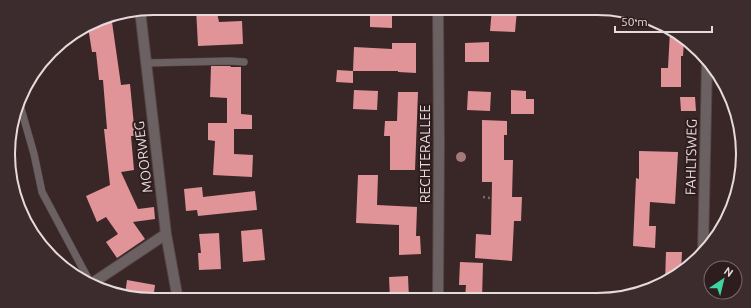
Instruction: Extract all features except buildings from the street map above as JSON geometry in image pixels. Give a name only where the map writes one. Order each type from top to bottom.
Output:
[{"type":"street","name":"RECHTERALLEE","points":[[438,15],[438,293]]},
{"type":"street","name":"MOORWEG","points":[[141,16],[166,234],[177,293]]},
{"type":"street","name":"FAHLTSWEG","points":[[703,243],[707,69]]},
{"type":"street","points":[[96,280],[166,234]]},
{"type":"lane","points":[[146,63],[244,62]]},
{"type":"lane","points":[[22,111],[34,154],[42,192],[86,275]]},
{"type":"path","points":[[483,197],[491,199]]}]
